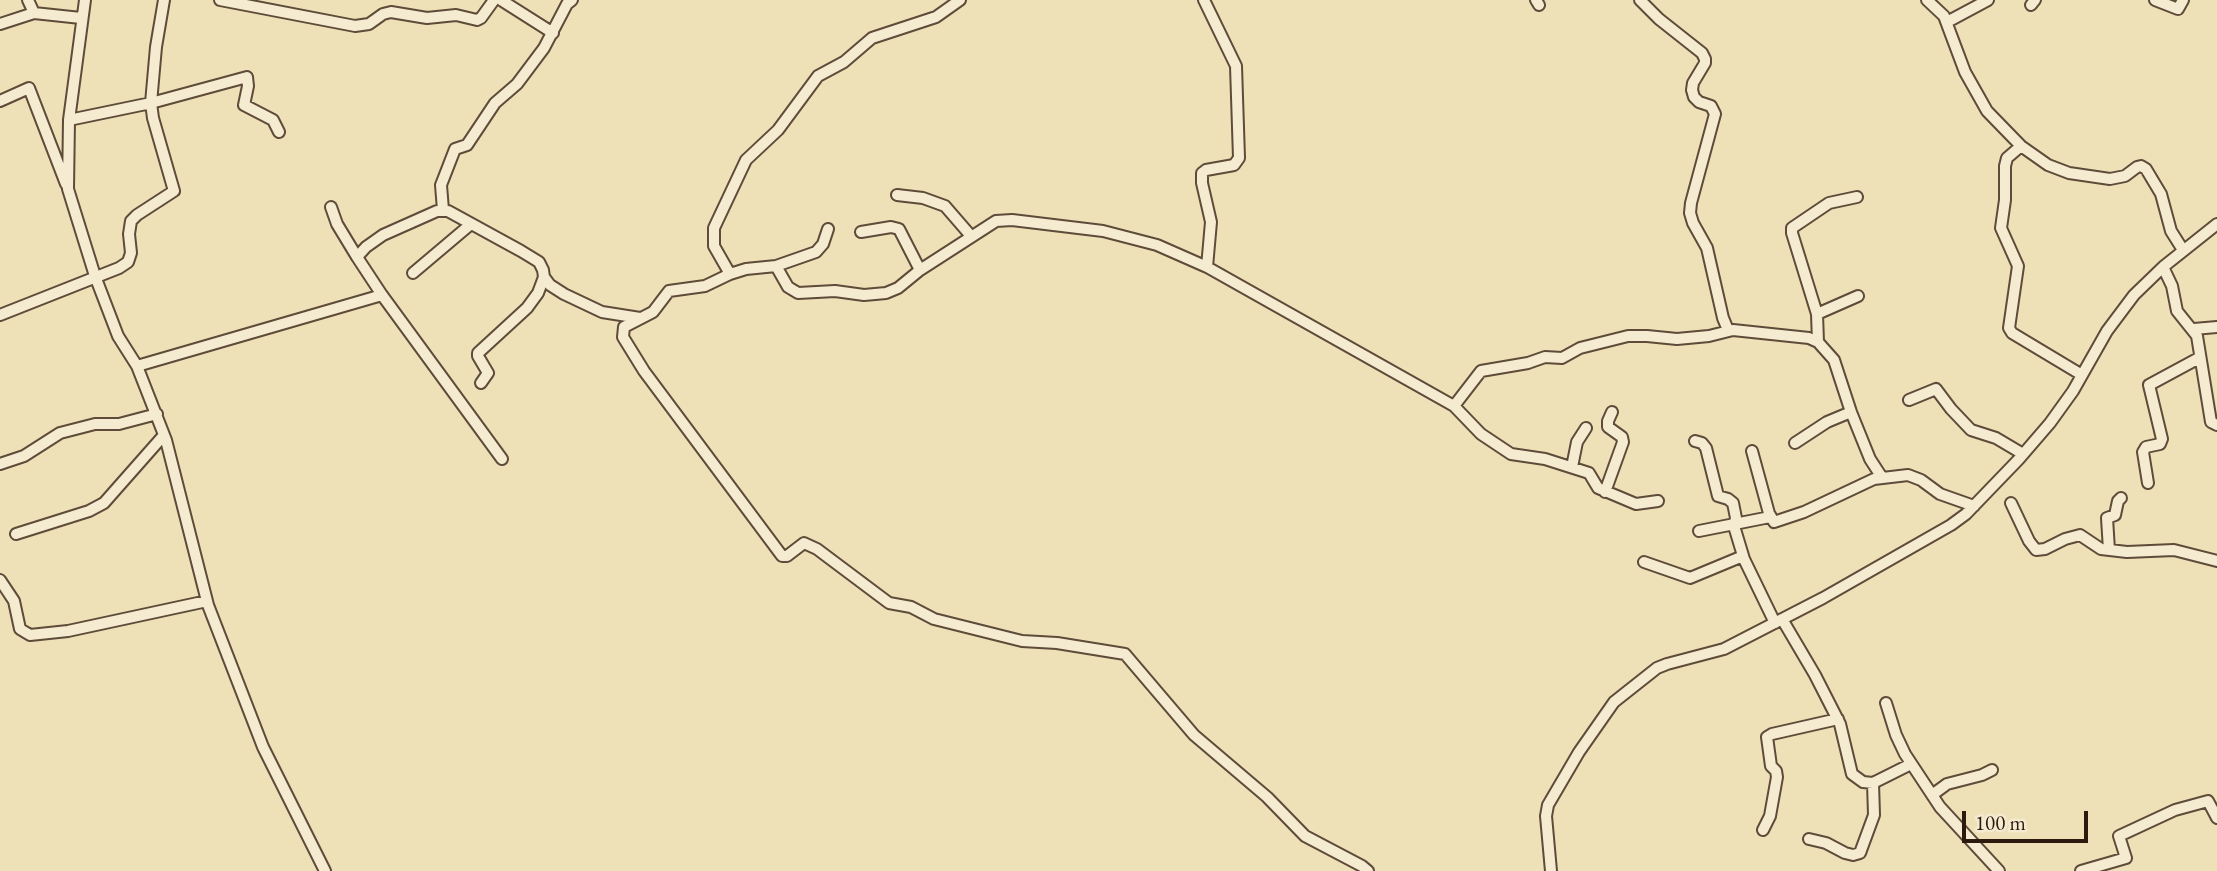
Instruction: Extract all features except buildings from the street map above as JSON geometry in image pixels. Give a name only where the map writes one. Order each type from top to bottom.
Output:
[{"type":"street","points":[[28,0],[34,13]]},
{"type":"street","points":[[68,189],[69,120],[85,0]]},
{"type":"street","points":[[0,315],[119,268],[128,262],[131,253],[131,221],[174,191],[151,103],[164,0]]},
{"type":"street","points":[[220,0],[355,26],[369,24],[379,15],[391,12],[427,18],[456,15],[477,20],[494,0]]},
{"type":"street","points":[[501,0],[518,5],[553,33]]},
{"type":"street","points":[[443,210],[441,185],[455,149],[467,145],[495,103],[517,84],[544,48],[567,4],[572,0]]},
{"type":"street","points":[[730,274],[714,246],[714,228],[746,160],[778,130],[818,76],[844,62],[872,38],[940,15],[960,0]]},
{"type":"street","points":[[1204,0],[1236,66],[1239,158],[1234,165],[1202,173],[1211,222],[1207,267]]},
{"type":"street","points":[[1640,0],[1704,56],[1705,63],[1693,83],[1692,90],[1694,97],[1711,106],[1715,114],[1690,213],[1707,248],[1728,330]]},
{"type":"street","points":[[1927,0],[1940,11],[1947,22],[1969,80],[1992,117],[2021,146],[2048,165],[2068,173],[2110,179],[2125,176],[2137,167],[2146,169],[2161,194],[2171,231],[2183,250]]},
{"type":"street","points":[[1947,22],[1988,0]]},
{"type":"street","points":[[2155,0],[2178,9],[2183,0]]},
{"type":"street","points":[[0,24],[34,13],[81,18]]},
{"type":"street","points":[[69,120],[151,103],[247,77],[244,105],[273,120],[279,132]]},
{"type":"street","points":[[0,101],[29,88],[68,189],[94,276],[118,336],[137,366],[157,414],[207,601],[263,747],[325,871]]},
{"type":"street","points":[[2021,146],[2007,158],[2005,166],[2005,200],[2001,228],[2018,267],[2008,328],[2082,375]]},
{"type":"street","points":[[897,195],[923,198],[945,205],[971,236]]},
{"type":"street","points":[[1818,342],[1817,314],[1792,233],[1793,228],[1829,204],[1857,197]]},
{"type":"street","points":[[331,207],[337,224],[382,295],[502,459]]},
{"type":"street","points":[[357,257],[383,235],[443,210],[539,262],[544,270],[544,278],[538,293],[527,308],[478,353],[488,373],[481,383]]},
{"type":"street","points":[[776,266],[792,291],[798,293],[835,291],[864,295],[892,291],[971,236],[990,224],[1003,220],[1103,231],[1148,242],[1207,267],[1454,406],[1481,434],[1505,451],[1589,473],[1598,488],[1636,504],[1658,501]]},
{"type":"street","points":[[1551,871],[1546,816],[1548,805],[1579,752],[1614,702],[1657,668],[1724,649],[1951,525],[1974,506],[2023,454],[2064,403],[2099,344],[2140,289],[2217,223]]},
{"type":"street","points":[[414,273],[471,224]]},
{"type":"street","points":[[861,232],[891,227],[899,229],[920,270]]},
{"type":"street","points":[[828,229],[820,250],[776,266],[752,268],[730,274],[705,286],[669,291],[657,309],[624,327],[623,337],[644,371],[782,556],[787,556],[804,543],[817,549],[889,603],[911,607],[934,618],[1022,641],[1057,643],[1125,654],[1194,735],[1267,797],[1305,836],[1368,871]]},
{"type":"street","points":[[2163,267],[2170,279],[2177,311],[2197,336],[2211,422],[2217,425]]},
{"type":"street","points":[[544,278],[564,294],[602,312],[639,317]]},
{"type":"street","points":[[137,366],[382,295]]},
{"type":"street","points":[[1817,314],[1858,296]]},
{"type":"street","points":[[2194,329],[2217,327]]},
{"type":"street","points":[[1454,406],[1476,375],[1486,369],[1528,363],[1545,357],[1562,358],[1580,348],[1628,336],[1677,340],[1709,336],[1728,330],[1809,338],[1818,342],[1834,360],[1870,459],[1881,476]]},
{"type":"street","points":[[2148,483],[2143,452],[2146,447],[2160,444],[2162,439],[2149,385],[2199,358]]},
{"type":"street","points":[[1909,400],[1936,389],[1951,410],[1971,430],[1996,439],[2023,454]]},
{"type":"street","points":[[1605,492],[1623,442],[1622,437],[1608,427],[1612,412]]},
{"type":"street","points":[[1795,443],[1827,422],[1851,412]]},
{"type":"street","points":[[0,464],[24,456],[60,433],[95,424],[119,424],[157,414]]},
{"type":"street","points":[[1572,467],[1577,442],[1586,428]]},
{"type":"street","points":[[16,534],[104,503],[164,435]]},
{"type":"street","points":[[1695,442],[1706,446],[1718,496],[1733,503],[1736,518],[1734,525],[1743,555],[1838,719],[1852,774],[1863,782],[1873,783],[1911,764]]},
{"type":"street","points":[[1752,451],[1762,493],[1774,522],[1796,515],[1881,476],[1915,476],[1940,494],[1974,506]]},
{"type":"street","points":[[2109,550],[2107,518],[2115,515],[2121,498]]},
{"type":"street","points":[[2011,503],[2036,550],[2080,535],[2095,546],[2109,550],[2174,550],[2217,561]]},
{"type":"street","points":[[1699,531],[1770,516]]},
{"type":"street","points":[[1644,562],[1690,578],[1743,555]]},
{"type":"street","points":[[0,580],[14,601],[20,629],[30,635],[68,631],[207,601]]},
{"type":"street","points":[[1886,703],[1896,735],[1911,764],[1948,817],[1999,871]]},
{"type":"street","points":[[1763,830],[1770,817],[1777,777],[1771,766],[1767,737],[1838,719]]},
{"type":"street","points":[[1932,795],[1947,785],[1992,770]]},
{"type":"street","points":[[1809,839],[1826,843],[1845,853],[1860,853],[1874,815],[1873,783]]},
{"type":"street","points":[[2081,871],[2126,858],[2119,839],[2122,835],[2182,807],[2208,801],[2214,805],[2217,818]]}]
